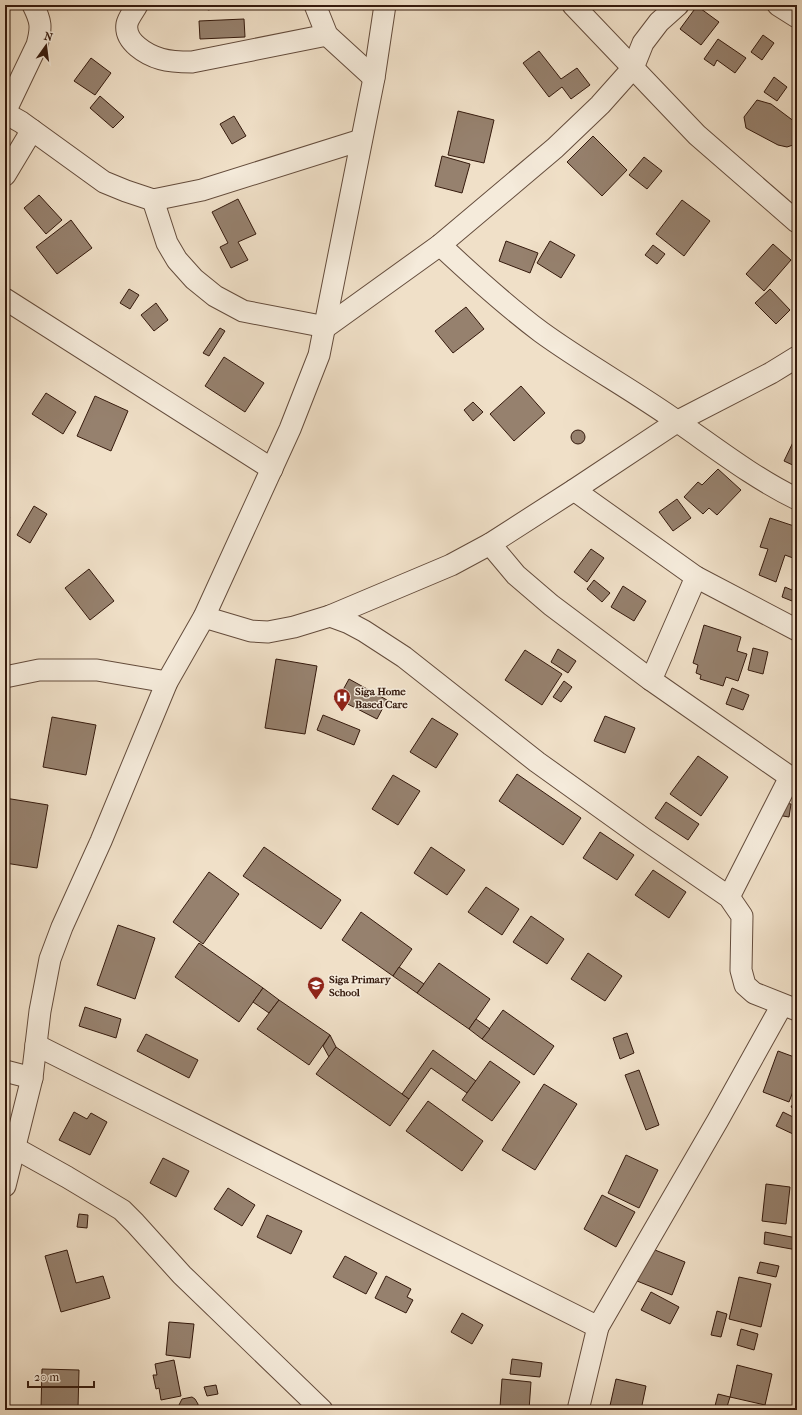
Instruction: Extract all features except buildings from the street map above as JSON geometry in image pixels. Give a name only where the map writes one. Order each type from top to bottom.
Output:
[{"type":"street","points":[[32,5],[40,19],[40,33],[37,45],[5,113],[32,130],[104,182],[126,192],[152,200],[202,190],[361,140]]},
{"type":"street","points":[[137,5],[127,23],[130,40],[143,50],[160,59],[175,62],[192,62],[327,35]]},
{"type":"street","points":[[315,5],[327,35],[374,78]]},
{"type":"street","points":[[5,1186],[32,1078],[40,1011],[50,958],[168,682],[204,618],[290,429],[319,355],[326,327],[374,78],[385,5]]},
{"type":"street","points":[[573,5],[697,135],[797,222]]},
{"type":"street","points":[[152,200],[167,243],[177,260],[194,279],[216,296],[243,311],[326,327],[440,245],[555,148],[600,105],[633,68],[643,43],[660,22],[678,5]]},
{"type":"street","points":[[5,175],[32,130]]},
{"type":"street","points":[[440,245],[492,293],[542,332],[678,421],[737,464],[774,488],[797,499]]},
{"type":"street","points":[[5,299],[272,469]]},
{"type":"street","points":[[204,618],[250,631],[268,632],[294,627],[330,616],[451,565],[490,544],[678,421],[771,374],[797,357]]},
{"type":"street","points":[[574,490],[696,577],[797,630]]},
{"type":"street","points":[[490,544],[516,575],[551,605],[651,680],[793,778],[729,897]]},
{"type":"street","points":[[651,680],[696,577]]},
{"type":"street","points":[[330,616],[364,630],[404,657],[537,762],[643,838],[729,897],[742,916],[741,970],[745,985],[754,993],[790,1007],[718,1120],[598,1327],[578,1410]]},
{"type":"street","points":[[5,676],[39,670],[97,670],[168,682]]},
{"type":"street","points":[[36,1046],[598,1327]]},
{"type":"street","points":[[5,1071],[32,1078]]},
{"type":"street","points":[[15,1148],[122,1210],[136,1223],[182,1274],[322,1410]]},
{"type":"place","name":"Siga Home Based Care","points":[[342,712]]},
{"type":"place","name":"Siga Primary School","points":[[316,1000]]}]
